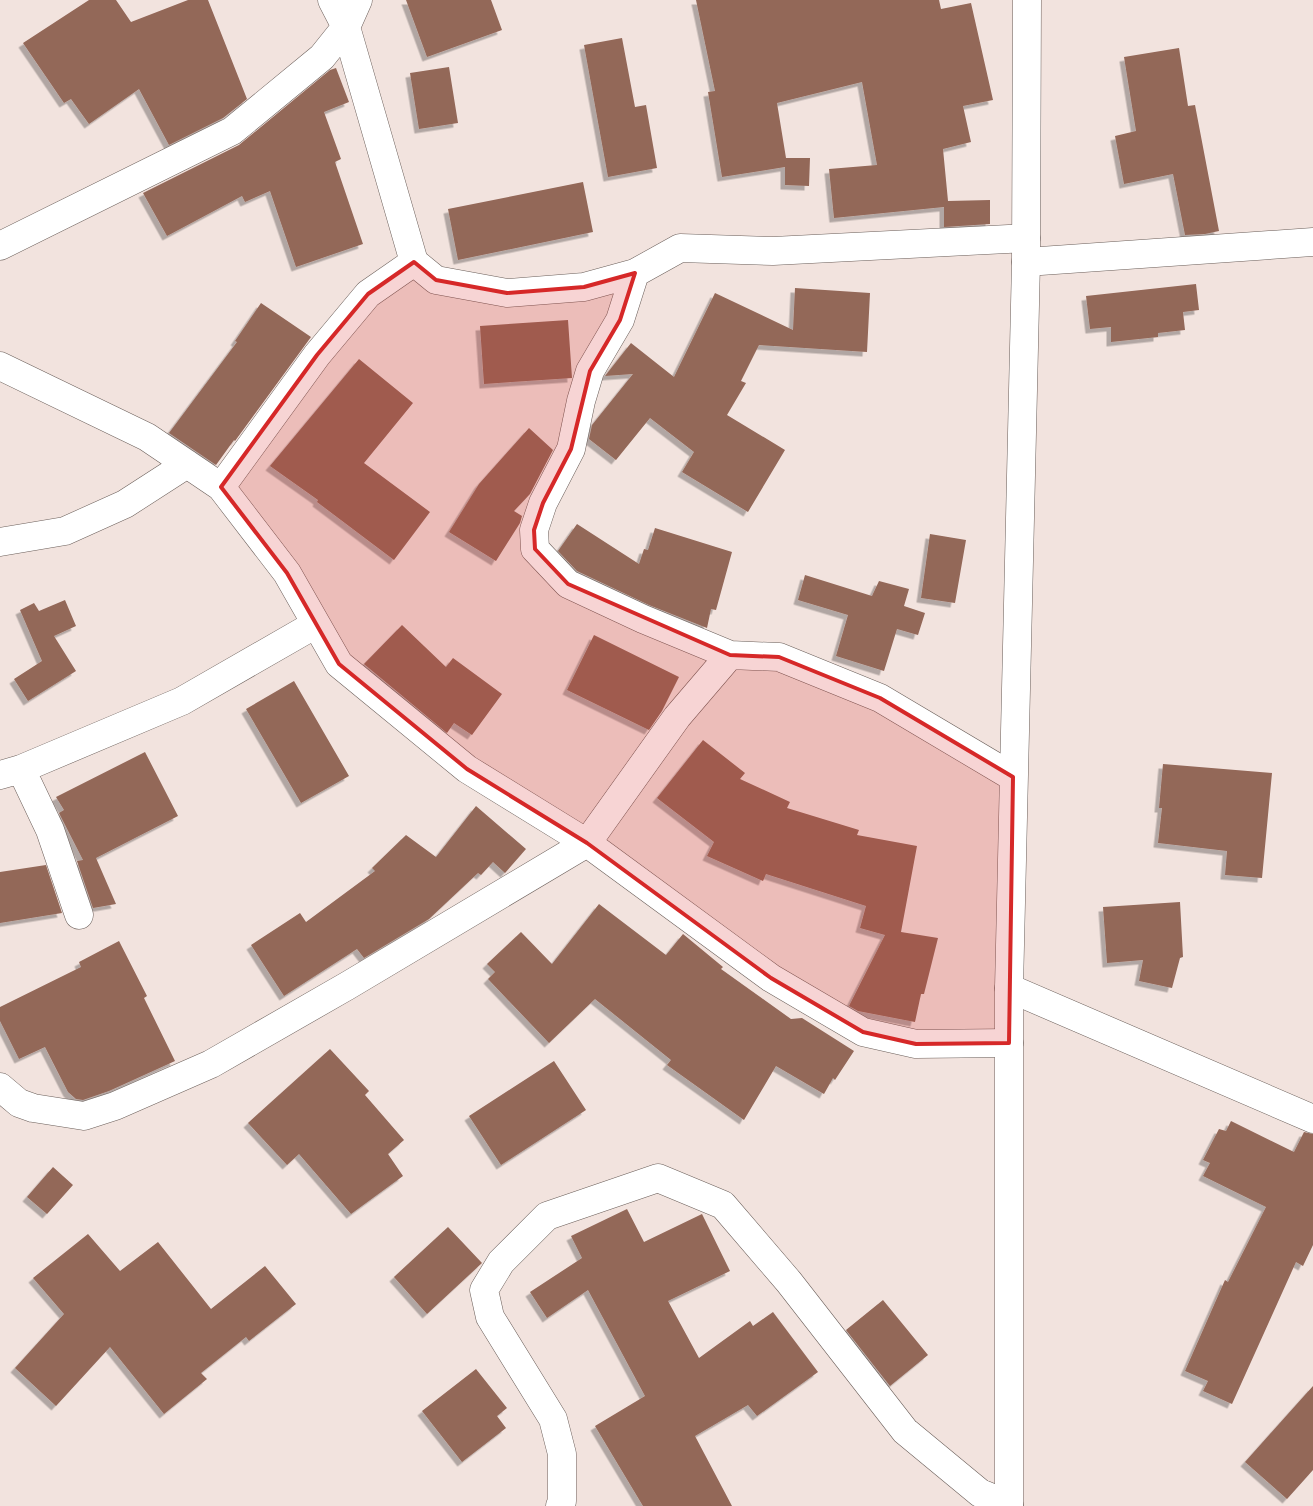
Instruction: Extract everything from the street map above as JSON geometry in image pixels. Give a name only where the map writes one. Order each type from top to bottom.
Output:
[{"type":"street","points":[[332,0],[346,27],[414,262],[436,280],[507,293],[584,287],[635,273],[680,248],[773,251],[1026,250],[1313,242]]},
{"type":"street","points":[[0,246],[232,130],[322,56],[346,27],[358,0]]},
{"type":"street","points":[[560,1506],[562,1501],[562,1454],[553,1419],[490,1317],[484,1290],[501,1262],[546,1216],[658,1178],[723,1205],[789,1282],[904,1430],[980,1492],[1009,1505],[1009,988],[1026,250],[1027,0]]},
{"type":"street","points":[[221,487],[317,354],[368,294],[414,262]]},
{"type":"street","points":[[635,273],[620,320],[590,371],[581,401],[571,449],[543,503],[534,530],[535,549],[568,584],[643,619],[730,655],[779,658],[880,698],[1013,777]]},
{"type":"street","points":[[0,366],[147,437],[221,487],[287,574],[338,664],[466,769],[587,843],[771,978],[863,1032],[916,1044],[1009,1043]]},
{"type":"street","points":[[0,542],[65,531],[124,504],[187,464]]},
{"type":"street","points":[[79,915],[50,830],[11,772],[182,701],[316,624]]},
{"type":"street","points":[[6,1101],[34,1108],[84,1116],[115,1106],[211,1064],[347,986],[587,843],[677,717],[730,655]]},
{"type":"street","points":[[1009,988],[1313,1119]]},
{"type":"highlighted area","points":[[414,262],[436,280],[507,293],[584,287],[635,273],[620,320],[590,371],[571,449],[543,503],[534,530],[535,549],[568,584],[730,655],[779,657],[880,698],[1013,777],[1009,1043],[916,1044],[863,1032],[771,978],[587,843],[467,769],[339,664],[287,573],[221,487],[317,355],[368,294]]},
{"type":"building","points":[[89,0],[116,0],[131,22],[188,0],[208,0],[247,99],[223,118],[169,145],[139,89],[89,124],[71,99],[64,103],[23,43]]},
{"type":"building","points":[[406,0],[491,0],[502,30],[427,57]]},
{"type":"building","points":[[696,0],[939,0],[941,9],[971,3],[993,100],[963,106],[971,142],[943,149],[948,201],[990,200],[990,224],[944,227],[944,207],[834,218],[829,169],[877,165],[862,82],[777,103],[786,158],[810,158],[809,186],[785,185],[785,167],[722,177],[708,92],[715,91]]},
{"type":"building","points":[[622,38],[635,107],[646,105],[657,168],[608,177],[584,45]]},
{"type":"building","points":[[1179,48],[1188,106],[1195,105],[1219,231],[1205,234],[1185,235],[1173,174],[1124,184],[1115,136],[1136,131],[1124,57]]},
{"type":"building","points":[[449,67],[458,123],[419,129],[410,73]]},
{"type":"building","points":[[336,68],[349,102],[324,112],[341,159],[335,162],[363,244],[296,267],[270,191],[245,202],[242,196],[167,236],[143,193],[239,145],[330,70]]},
{"type":"building","points":[[583,182],[593,232],[458,260],[448,209]]},
{"type":"building","points":[[1196,284],[1199,310],[1183,312],[1185,330],[1158,333],[1158,337],[1111,342],[1111,327],[1090,329],[1086,296]]},
{"type":"building","points":[[795,288],[870,293],[867,352],[759,345],[741,381],[746,383],[727,415],[785,450],[748,512],[682,472],[694,452],[650,418],[616,460],[589,439],[592,425],[633,374],[605,376],[631,343],[674,377],[715,293],[793,330]]},
{"type":"building","points":[[261,303],[311,337],[216,465],[169,433],[237,342],[235,341]]},
{"type":"building","points":[[568,320],[572,378],[484,384],[480,326]]},
{"type":"building","points":[[359,359],[413,403],[364,463],[430,512],[394,560],[317,502],[318,500],[270,466]]},
{"type":"building","points":[[529,428],[553,450],[530,494],[514,511],[522,516],[520,523],[496,561],[449,532],[479,484]]},
{"type":"building","points":[[577,524],[639,564],[644,549],[648,550],[655,528],[732,552],[716,610],[711,609],[707,628],[649,605],[577,571],[558,551]]},
{"type":"building","points":[[930,534],[966,540],[955,603],[921,598]]},
{"type":"building","points":[[805,575],[872,596],[879,581],[909,589],[904,606],[925,613],[918,635],[897,629],[884,671],[836,656],[848,615],[798,600]]},
{"type":"building","points":[[65,600],[76,626],[54,636],[76,671],[28,701],[14,679],[42,661],[20,610],[34,603],[39,611]]},
{"type":"building","points":[[402,625],[446,667],[453,658],[502,694],[472,735],[454,723],[447,733],[364,664]]},
{"type":"building","points":[[594,635],[679,677],[662,711],[649,730],[567,690]]},
{"type":"building","points":[[294,681],[349,776],[301,803],[246,709]]},
{"type":"building","points":[[703,740],[745,773],[740,779],[790,802],[787,808],[859,830],[857,835],[917,846],[901,932],[938,938],[924,994],[921,994],[915,1022],[858,1011],[849,1006],[885,935],[860,928],[866,906],[766,874],[763,881],[707,856],[714,842],[657,798]]},
{"type":"building","points":[[145,752],[178,816],[96,858],[116,904],[93,908],[77,861],[83,860],[59,813],[64,810],[56,797]]},
{"type":"building","points":[[1163,764],[1272,773],[1262,878],[1225,875],[1227,851],[1158,843],[1162,808],[1159,808]]},
{"type":"building","points":[[476,806],[526,849],[505,873],[493,862],[481,875],[478,873],[429,919],[364,958],[357,949],[284,996],[251,945],[300,913],[306,922],[375,871],[372,868],[406,835],[436,857]]},
{"type":"building","points":[[46,865],[62,913],[0,923],[0,872]]},
{"type":"building","points":[[1180,902],[1183,957],[1180,958],[1172,988],[1139,981],[1143,960],[1107,963],[1103,907]]},
{"type":"building","points":[[599,904],[666,955],[683,934],[723,967],[721,969],[791,1019],[802,1018],[854,1051],[835,1080],[833,1078],[824,1094],[776,1066],[744,1120],[667,1065],[671,1060],[595,999],[549,1043],[488,979],[495,972],[487,964],[521,932],[552,964]]},
{"type":"building","points":[[119,941],[147,996],[144,998],[175,1061],[109,1091],[83,1100],[76,1099],[68,1092],[45,1047],[19,1059],[0,1021],[0,1007],[81,967],[79,962]]},
{"type":"building","points":[[330,1049],[369,1091],[365,1095],[404,1140],[388,1154],[403,1176],[351,1214],[299,1154],[287,1165],[248,1123]]},
{"type":"building","points":[[554,1061],[586,1110],[501,1165],[469,1116]]},
{"type":"building","points":[[1231,1121],[1294,1152],[1304,1132],[1313,1134],[1313,1245],[1303,1266],[1296,1262],[1232,1404],[1203,1391],[1208,1381],[1185,1371],[1225,1280],[1228,1282],[1266,1207],[1203,1176],[1210,1163],[1203,1160],[1219,1129],[1226,1131]]},
{"type":"building","points":[[53,1167],[73,1185],[47,1214],[27,1197]]},
{"type":"building","points":[[627,1209],[644,1242],[702,1214],[730,1271],[668,1301],[699,1358],[750,1321],[753,1326],[773,1312],[818,1372],[757,1416],[748,1405],[695,1436],[732,1506],[643,1506],[595,1426],[645,1396],[588,1290],[547,1318],[530,1292],[582,1258],[571,1236]]},
{"type":"building","points":[[448,1227],[482,1263],[427,1314],[394,1277]]},
{"type":"building","points":[[88,1234],[120,1271],[158,1242],[211,1309],[265,1266],[296,1304],[249,1341],[246,1337],[201,1373],[207,1379],[164,1414],[110,1347],[56,1406],[15,1368],[64,1314],[33,1278]]},
{"type":"building","points":[[883,1300],[928,1355],[890,1386],[846,1330]]},
{"type":"building","points":[[476,1369],[507,1408],[497,1416],[506,1428],[462,1462],[422,1411]]},
{"type":"building","points":[[1313,1386],[1313,1470],[1287,1499],[1245,1462]]}]
